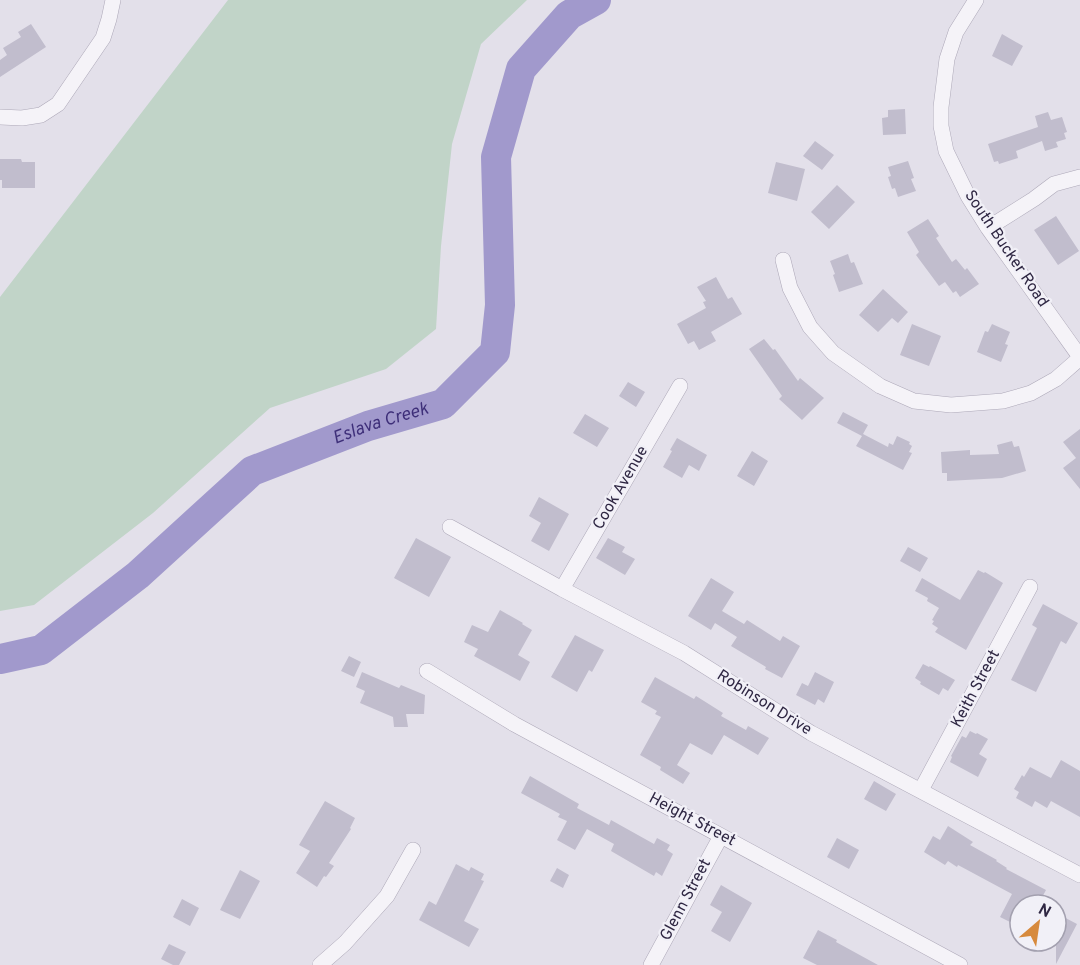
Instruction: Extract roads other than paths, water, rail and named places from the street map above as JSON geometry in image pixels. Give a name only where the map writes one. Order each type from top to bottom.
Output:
[{"type":"street","points":[[0,117],[22,118],[41,115],[58,104],[103,38],[113,0]]},
{"type":"street","name":"South Bucker Road","points":[[976,0],[956,32],[946,59],[941,107],[941,126],[946,151],[968,196],[988,228],[1080,357]]},
{"type":"street","points":[[988,228],[1054,184],[1080,177]]},
{"type":"street","points":[[783,260],[790,288],[810,327],[833,353],[880,386],[914,401],[951,405],[1003,401],[1031,393],[1056,379],[1080,357]]},
{"type":"street","name":"Cook Avenue","points":[[562,589],[680,386]]},
{"type":"street","name":"Robinson Drive","points":[[450,526],[562,589],[684,653],[811,733],[1080,875]]},
{"type":"street","name":"Keith Street","points":[[921,790],[1030,587]]},
{"type":"street","name":"Height Street","points":[[427,671],[514,724],[960,965]]},
{"type":"street","name":"Glenn Street","points":[[651,965],[721,836]]},
{"type":"street","points":[[320,965],[345,943],[387,896],[413,850]]},
{"type":"waterway","name":"Eslava Creek","points":[[0,659],[41,650],[138,575],[252,471],[368,426],[443,404],[495,352],[500,305],[496,157],[521,69],[569,15],[596,0]]}]
